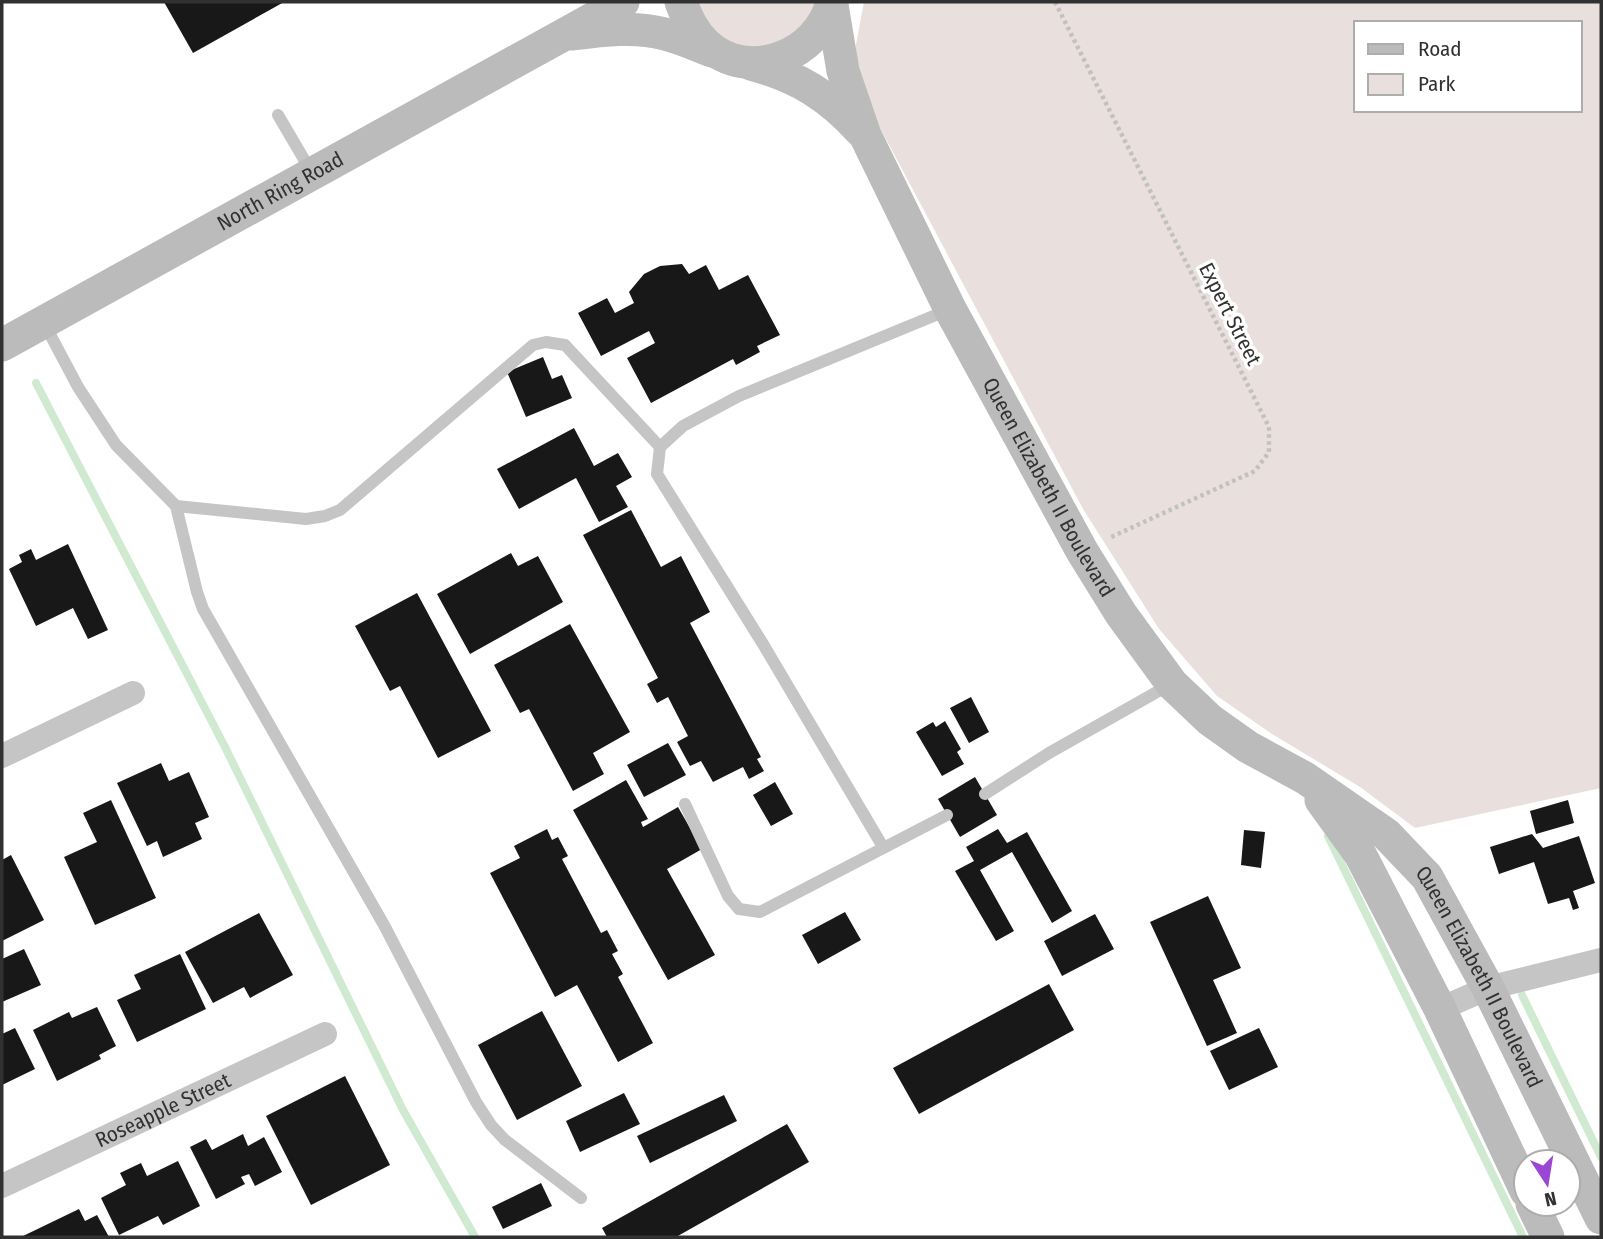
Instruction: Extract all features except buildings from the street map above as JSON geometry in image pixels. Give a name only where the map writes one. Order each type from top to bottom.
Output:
[{"type":"street","name":"North Ring Road","points":[[2,345],[623,2]]},
{"type":"street","points":[[681,2],[690,26],[707,45],[736,60],[778,60],[800,50],[818,32],[832,3]]},
{"type":"street","name":"Queen Elizabeth II Boulevard","points":[[832,3],[843,71],[865,135],[950,309],[1082,551],[1121,614],[1172,684],[1210,720],[1248,747],[1305,778],[1386,834],[1427,877],[1488,988],[1601,1218]]},
{"type":"street","name":"North Ring Road","points":[[560,36],[605,30],[638,30],[664,34],[736,60]]},
{"type":"street","name":"Queen Elizabeth II Boulevard","points":[[736,60],[779,72],[812,88],[841,109],[865,135]]},
{"type":"street","points":[[2,756],[133,693]]},
{"type":"street","name":"Queen Elizabeth II Boulevard","points":[[1305,778],[1360,854],[1440,1009],[1512,1161]]},
{"type":"street","points":[[1440,1009],[1488,988],[1601,961]]},
{"type":"street","name":"Roseapple Street","points":[[2,1186],[325,1034]]},
{"type":"street","points":[[1539,1218],[1548,1237]]},
{"type":"lane","points":[[278,115],[312,173]]},
{"type":"lane","points":[[883,847],[763,644],[657,474],[660,447],[683,426],[740,397],[950,309]]},
{"type":"lane","points":[[44,322],[78,387],[116,445],[176,506],[203,609],[383,925],[476,1102],[505,1140],[581,1198]]},
{"type":"lane","points":[[176,506],[306,519],[340,510],[534,345],[546,342],[565,345],[660,447]]},
{"type":"lane","points":[[985,794],[1049,753],[1172,684]]},
{"type":"lane","points":[[685,804],[728,896],[739,909],[760,912],[947,815]]},
{"type":"path","name":"Expert Street","points":[[1055,2],[1269,427],[1269,452],[1255,471],[1082,551]]},
{"type":"green space","points":[[681,2],[832,2],[818,32],[745,63]]},
{"type":"green space","points":[[864,2],[1601,2],[1601,788],[1415,828],[1360,787],[1272,734],[1217,696],[1159,629],[1083,509],[879,126],[854,55]]},
{"type":"waterway","points":[[36,383],[225,747],[403,1110],[475,1237]]},
{"type":"waterway","points":[[1328,836],[1523,1237]]},
{"type":"waterway","points":[[1522,995],[1601,1157]]}]
